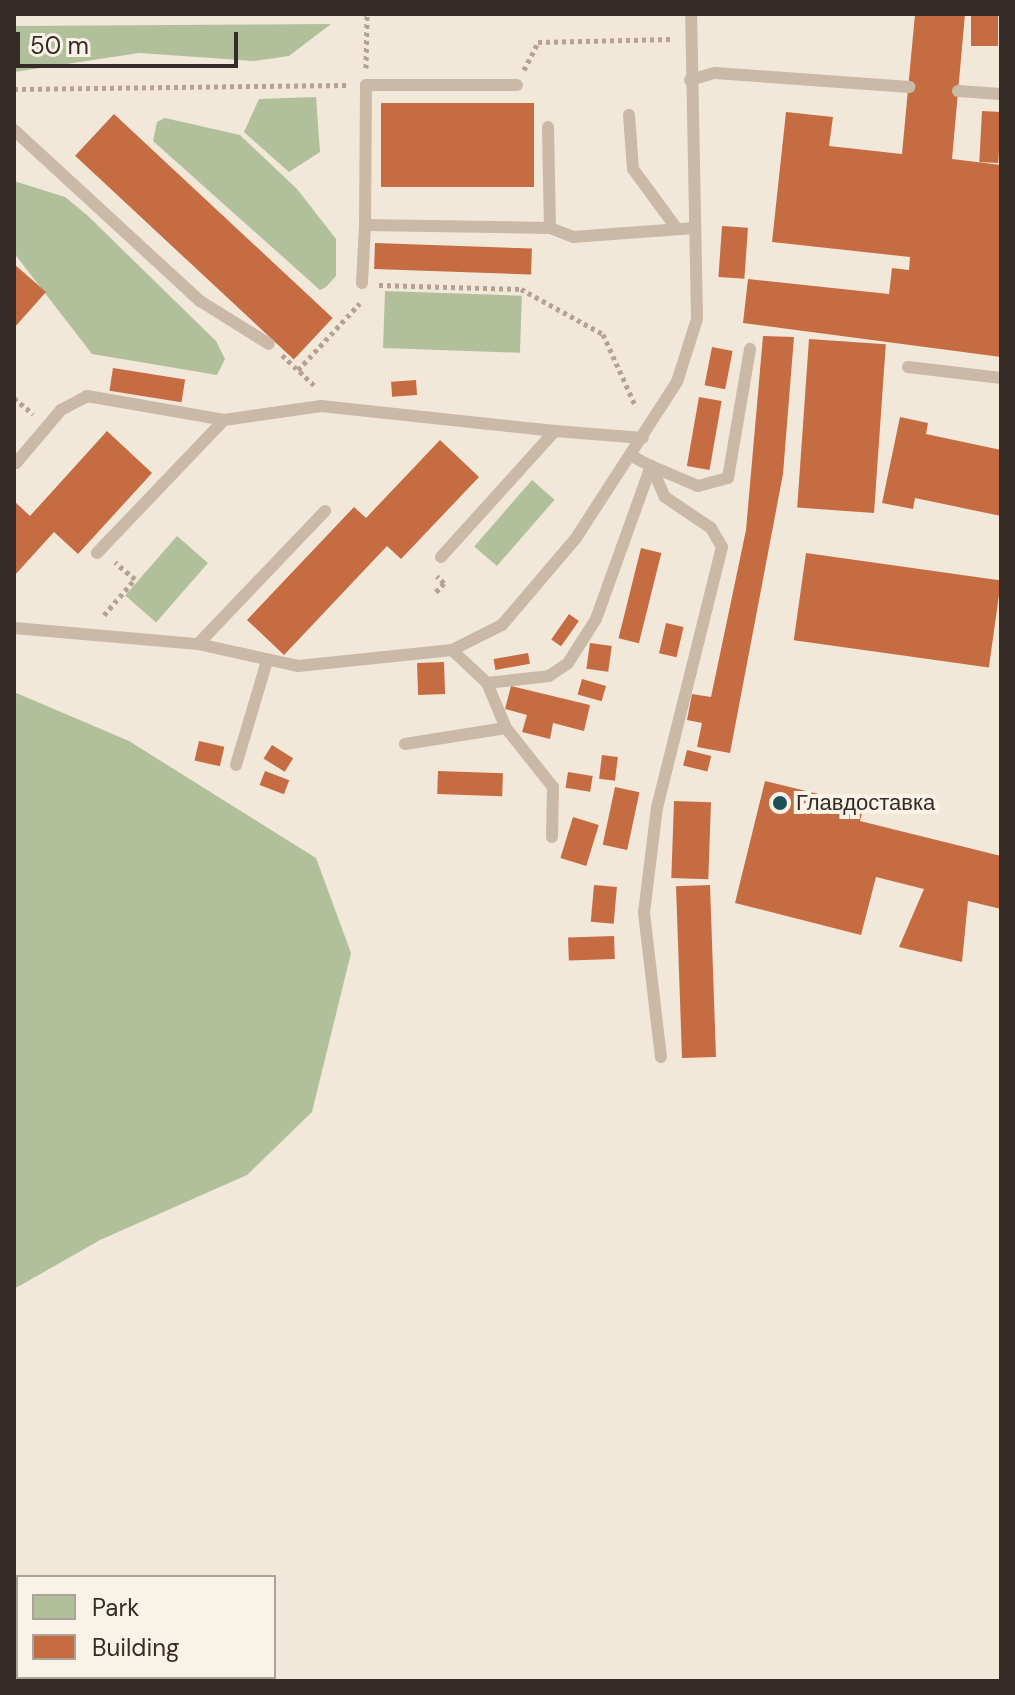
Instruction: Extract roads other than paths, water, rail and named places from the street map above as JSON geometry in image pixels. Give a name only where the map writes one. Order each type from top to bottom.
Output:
[{"type":"lane","points":[[14,628],[198,644],[298,666],[452,650],[502,625],[531,596],[643,438],[677,382],[697,319],[691,14]]},
{"type":"lane","points":[[690,80],[715,73],[909,87]]},
{"type":"lane","points":[[362,283],[366,85],[517,85]]},
{"type":"lane","points":[[958,91],[1001,94]]},
{"type":"lane","points":[[629,115],[633,169],[677,229]]},
{"type":"lane","points":[[548,127],[550,228]]},
{"type":"lane","points":[[14,130],[200,301],[269,344]]},
{"type":"lane","points":[[365,225],[550,228],[573,237],[694,228]]},
{"type":"lane","points":[[630,455],[698,486],[728,478],[750,349]]},
{"type":"lane","points":[[908,367],[1001,378]]},
{"type":"lane","points":[[16,463],[61,410],[87,396],[224,420],[321,406],[643,438]]},
{"type":"lane","points":[[97,553],[224,420]]},
{"type":"lane","points":[[441,557],[555,431]]},
{"type":"lane","points":[[487,683],[549,676],[568,663],[596,619],[651,466]]},
{"type":"lane","points":[[651,466],[665,497],[711,528],[722,547],[657,807],[644,913],[661,1057]]},
{"type":"lane","points":[[198,644],[325,511]]},
{"type":"lane","points":[[452,650],[487,683],[506,728],[553,787],[552,837]]},
{"type":"lane","points":[[236,765],[267,661]]},
{"type":"lane","points":[[405,744],[506,728]]},
{"type":"place","name":"Главдоставка","points":[[780,803]]}]
